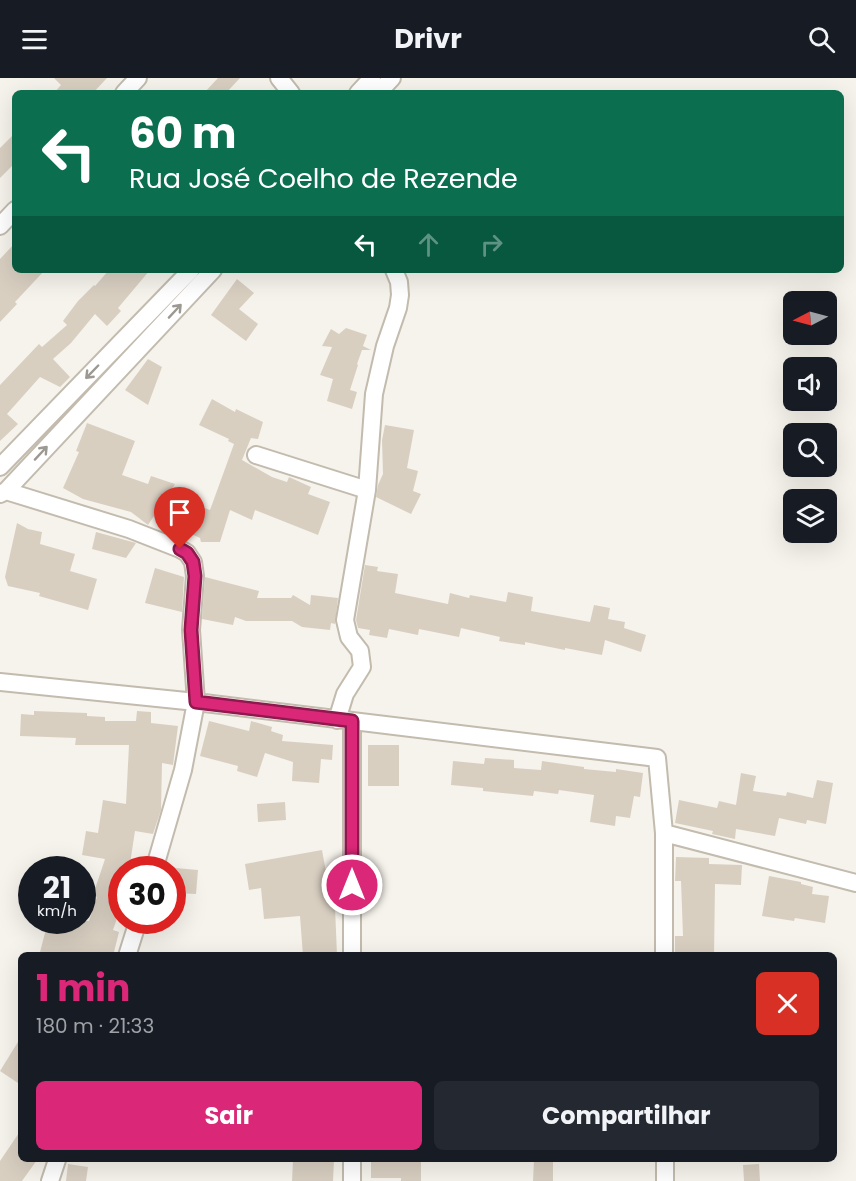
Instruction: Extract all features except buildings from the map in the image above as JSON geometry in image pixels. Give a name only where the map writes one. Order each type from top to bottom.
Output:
[{"type":"street","points":[[127,90],[138,78]]},
{"type":"street","points":[[279,78],[289,90]]},
{"type":"street","points":[[361,90],[372,78]]},
{"type":"street","points":[[381,90],[392,78]]},
{"type":"street","points":[[0,226],[12,213]]},
{"type":"street","points":[[0,467],[188,273]]},
{"type":"street","points":[[158,856],[183,770],[196,702],[191,630],[195,576],[193,562],[187,553],[180,549],[129,529],[3,493],[210,273]]},
{"type":"street","points":[[352,952],[345,694],[362,667],[360,651],[349,637],[345,621],[367,490],[374,394],[382,356],[400,295],[395,273]]},
{"type":"street","points":[[122,341],[135,354]]},
{"type":"street","points":[[256,455],[367,490]]},
{"type":"street","points":[[0,682],[196,702],[657,758],[664,833],[664,952]]},
{"type":"street","points":[[664,833],[856,883]]},
{"type":"street","points":[[128,952],[134,934]]},
{"type":"street","points":[[50,1181],[56,1162]]},
{"type":"street","points":[[352,1162],[352,1181]]},
{"type":"street","points":[[665,1162],[665,1181]]},
{"type":"route","points":[[180,549],[187,553],[193,562],[195,576],[191,630],[196,702],[352,721],[352,885]]}]
